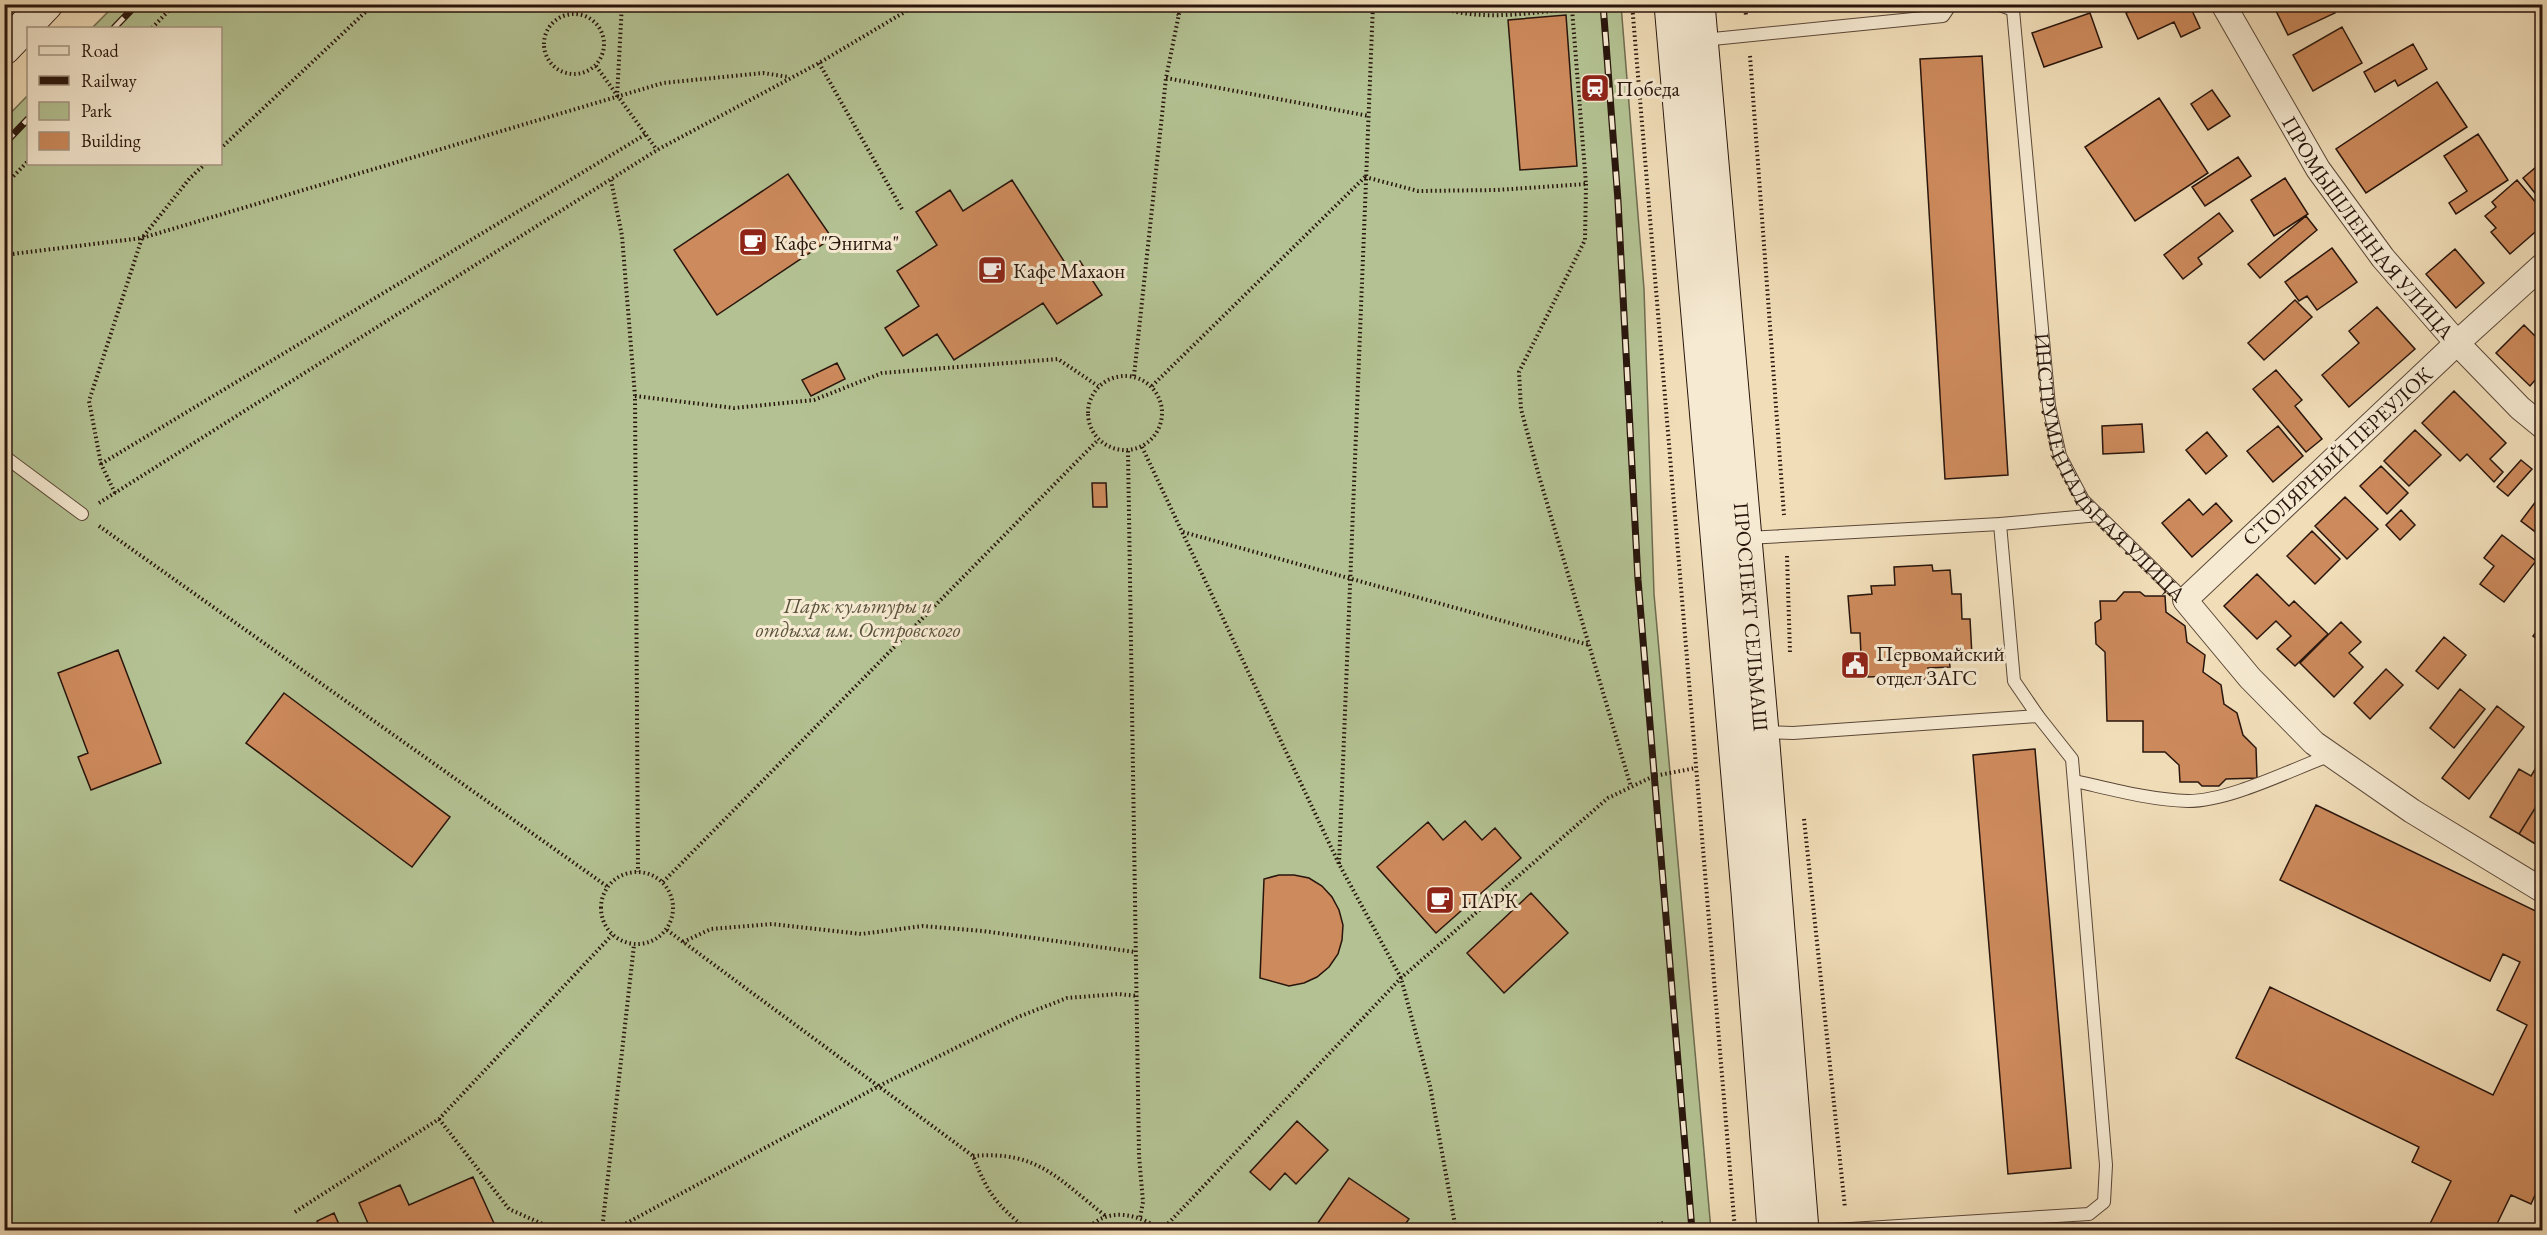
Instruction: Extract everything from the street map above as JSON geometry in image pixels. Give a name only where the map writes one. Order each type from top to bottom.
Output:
[{"type":"main road","points":[[4,48],[46,4]]},
{"type":"main road","name":"ПРОСПЕКТ СЕЛЬМАШ","points":[[1671,4],[1747,881],[1774,1230]]},
{"type":"main road","name":"ПРОСПЕКТ СЕЛЬМАШ","points":[[1698,4],[1746,538],[1802,1230]]},
{"type":"street","name":"ПРОМЫШЛЕННАЯ УЛИЦА","points":[[2223,4],[2318,170],[2383,258],[2457,343],[2520,408],[2542,426]]},
{"type":"street","name":"СТОЛЯРНЫЙ ПЕРЕУЛОК","points":[[2185,600],[2457,343],[2542,266]]},
{"type":"street","name":"ИНСТРУМЕНТАЛЬНАЯ УЛИЦА","points":[[2185,600],[2250,678],[2314,743],[2412,811],[2542,890]]},
{"type":"lane","points":[[1702,40],[1943,16],[1951,4]]},
{"type":"lane","name":"ИНСТРУМЕНТАЛЬНАЯ УЛИЦА","points":[[1997,4],[2013,10],[2049,406],[2060,456],[2083,500],[2185,600]]},
{"type":"lane","points":[[4,456],[82,514]]},
{"type":"lane","points":[[1746,538],[2000,524],[2099,515]]},
{"type":"lane","points":[[1841,1230],[2089,1214],[2104,1202],[2106,1165],[2072,759],[2014,681],[2000,524]]},
{"type":"lane","points":[[1762,732],[1793,733],[2038,716]]},
{"type":"lane","points":[[2075,781],[2135,794],[2189,801],[2229,794],[2331,754]]},
{"type":"lane","points":[[2048,1217],[2050,1230]]},
{"type":"path","points":[[154,27],[175,4]]},
{"type":"path","points":[[222,147],[374,4]]},
{"type":"path","points":[[617,97],[622,4]]},
{"type":"path","points":[[608,887],[82,514],[657,150],[819,63],[918,4]]},
{"type":"path","points":[[1168,4],[1179,15]]},
{"type":"path","points":[[1134,376],[1166,78],[1181,4]]},
{"type":"path","points":[[1340,864],[1373,4]]},
{"type":"path","points":[[1430,4],[1461,14],[1481,16],[1572,9],[1586,183],[1585,240],[1519,372],[1521,409],[1631,787]]},
{"type":"path","points":[[1632,4],[1735,1230]]},
{"type":"path","points":[[1745,4],[1786,536],[1791,663]]},
{"type":"path","points":[[576,13],[593,20],[603,33],[604,50],[596,66],[581,74],[564,73],[550,62],[544,46],[545,38],[547,30],[559,17],[576,13]]},
{"type":"path","points":[[819,63],[903,211]]},
{"type":"path","points":[[596,66],[657,150]]},
{"type":"path","points":[[4,255],[142,238],[663,83],[763,73],[790,77]]},
{"type":"path","points":[[1166,78],[1369,116]]},
{"type":"path","points":[[101,464],[646,134]]},
{"type":"path","points":[[4,186],[27,162]]},
{"type":"path","points":[[115,493],[101,464],[89,401],[142,238],[190,178],[204,165]]},
{"type":"path","points":[[1365,177],[1418,191],[1497,190],[1586,183]]},
{"type":"path","points":[[1152,386],[1365,177]]},
{"type":"path","points":[[610,180],[622,236],[635,396],[638,872]]},
{"type":"path","points":[[635,396],[734,408],[814,400],[882,373],[1058,359],[1098,386]]},
{"type":"path","points":[[1134,376],[1152,386],[1159,398],[1163,413],[1160,427],[1152,439],[1142,447],[1128,451],[1110,448],[1098,440],[1089,426],[1087,413],[1090,398],[1098,386],[1110,378],[1134,376]]},
{"type":"path","points":[[663,882],[1098,440]]},
{"type":"path","points":[[1142,447],[1340,864],[1401,978],[1430,1086],[1456,1230]]},
{"type":"path","points":[[1128,451],[1139,1156],[1143,1202],[1140,1218]]},
{"type":"path","points":[[1182,532],[1351,581],[1589,645]]},
{"type":"path","points":[[1087,1230],[1107,1217],[1126,1214],[1148,1220],[1161,1230],[1401,978],[1608,798],[1654,776],[1696,768]]},
{"type":"path","points":[[1803,810],[1841,1230]]},
{"type":"path","points":[[638,872],[656,877],[663,882],[674,905],[671,923],[667,930],[652,942],[634,945],[626,944],[612,935],[603,921],[601,912],[601,903],[608,887],[621,876],[638,872]]},
{"type":"path","points":[[683,942],[711,929],[771,924],[861,934],[922,926],[983,931],[1136,952]]},
{"type":"path","points":[[667,930],[973,1156],[985,1187],[995,1202],[1027,1230]]},
{"type":"path","points":[[295,1212],[439,1119],[612,935]]},
{"type":"path","points":[[602,1230],[634,945]]},
{"type":"path","points":[[614,1230],[877,1087],[1018,1017],[1067,998],[1118,994],[1138,996]]},
{"type":"path","points":[[439,1119],[509,1209],[556,1230]]},
{"type":"path","points":[[973,1156],[996,1154],[1017,1156],[1038,1164],[1107,1217]]},
{"type":"path","points":[[1631,1230],[1663,1223]]},
{"type":"green space","name":"Парк культуры и отдыха им. Островского","points":[[115,5],[1621,5],[1644,289],[1654,594],[1711,1230],[5,1230],[4,120],[27,96],[27,165],[222,165],[222,27],[93,27]]},
{"type":"building","points":[[2146,4],[2189,4],[2200,28],[2181,37],[2174,22],[2138,39],[2126,13]]},
{"type":"building","points":[[2278,4],[2331,4],[2335,13],[2288,35],[2274,7]]},
{"type":"building","points":[[2090,13],[2102,47],[2044,67],[2032,33]]},
{"type":"building","points":[[1566,15],[1577,166],[1520,170],[1508,20]]},
{"type":"building","points":[[2342,27],[2362,63],[2313,91],[2293,55]]},
{"type":"building","points":[[2413,44],[2427,69],[2398,86],[2395,80],[2375,92],[2364,72]]},
{"type":"building","points":[[1982,56],[2008,475],[1945,479],[1920,59]]},
{"type":"building","points":[[2437,82],[2467,127],[2366,193],[2336,149]]},
{"type":"building","points":[[2212,90],[2230,116],[2208,130],[2191,104]]},
{"type":"building","points":[[2159,98],[2208,173],[2135,221],[2085,147]]},
{"type":"building","points":[[2478,134],[2508,180],[2456,214],[2449,203],[2467,191],[2444,156]]},
{"type":"building","points":[[2238,157],[2251,176],[2205,206],[2192,187]]},
{"type":"building","points":[[2542,162],[2542,202],[2523,178]]},
{"type":"building","points":[[788,174],[832,238],[717,315],[674,250]]},
{"type":"building","points":[[2285,178],[2308,214],[2274,236],[2251,200]]},
{"type":"building","name":"Кафе Махаон","points":[[1012,180],[1069,269],[1080,261],[1102,295],[1057,324],[1043,303],[954,360],[937,334],[903,356],[885,328],[919,306],[897,271],[937,245],[916,212],[950,190],[963,211]]},
{"type":"building","points":[[2517,180],[2542,210],[2542,226],[2510,254],[2491,232],[2496,228],[2485,216],[2496,207],[2492,202]]},
{"type":"building","points":[[2219,213],[2233,231],[2198,258],[2202,264],[2183,279],[2164,255]]},
{"type":"building","points":[[2306,216],[2317,230],[2260,278],[2248,264]]},
{"type":"building","points":[[2332,248],[2357,282],[2317,310],[2307,296],[2299,301],[2285,282]]},
{"type":"building","points":[[2455,249],[2484,283],[2456,308],[2426,274]]},
{"type":"building","points":[[2295,300],[2312,317],[2264,360],[2248,343]]},
{"type":"building","points":[[2377,307],[2415,349],[2349,407],[2322,375],[2359,343],[2349,331]]},
{"type":"building","points":[[2524,325],[2542,343],[2542,372],[2530,386],[2496,353]]},
{"type":"building","points":[[837,363],[845,379],[811,396],[802,380]]},
{"type":"building","points":[[2276,370],[2302,400],[2295,406],[2322,439],[2306,452],[2253,389]]},
{"type":"building","points":[[2454,391],[2506,443],[2490,459],[2503,472],[2494,482],[2467,454],[2460,461],[2422,423]]},
{"type":"building","points":[[2142,424],[2144,452],[2103,454],[2102,426]]},
{"type":"building","points":[[2278,426],[2303,456],[2273,482],[2247,451]]},
{"type":"building","points":[[2415,430],[2441,455],[2409,486],[2384,461]]},
{"type":"building","points":[[2207,432],[2227,456],[2206,474],[2186,450]]},
{"type":"building","points":[[2521,460],[2532,469],[2508,496],[2497,487]]},
{"type":"building","points":[[2381,466],[2408,493],[2387,514],[2360,486]]},
{"type":"building","points":[[1092,483],[1106,483],[1107,507],[1093,507]]},
{"type":"building","points":[[2540,496],[2542,497],[2542,537],[2521,521]]},
{"type":"building","points":[[2345,497],[2378,529],[2347,559],[2315,526]]},
{"type":"building","points":[[2189,499],[2203,515],[2216,503],[2232,521],[2192,557],[2162,523]]},
{"type":"building","points":[[2401,510],[2415,525],[2400,540],[2386,525]]},
{"type":"building","points":[[2312,531],[2340,559],[2315,584],[2287,556]]},
{"type":"building","points":[[2502,535],[2536,561],[2504,602],[2480,584],[2494,566],[2484,558]]},
{"type":"building","points":[[1932,565],[1933,571],[1950,570],[1952,594],[1961,594],[1962,619],[1970,619],[1972,656],[1949,657],[1950,667],[1928,668],[1929,679],[1892,681],[1892,676],[1868,677],[1867,654],[1861,655],[1860,633],[1851,633],[1848,596],[1872,594],[1871,586],[1895,585],[1894,567]]},
{"type":"building","points":[[2257,574],[2289,606],[2294,601],[2328,634],[2295,666],[2277,649],[2291,636],[2276,621],[2257,639],[2224,606]]},
{"type":"building","points":[[2124,592],[2140,592],[2145,596],[2165,596],[2166,612],[2185,626],[2187,642],[2205,655],[2203,672],[2221,685],[2224,704],[2237,713],[2243,735],[2256,748],[2257,778],[2226,779],[2219,786],[2202,786],[2198,782],[2180,782],[2179,765],[2165,752],[2143,752],[2143,721],[2107,721],[2105,652],[2096,644],[2095,623],[2101,619],[2100,601],[2116,601]]},
{"type":"building","points":[[2341,622],[2361,642],[2349,653],[2363,667],[2334,697],[2300,663]]},
{"type":"building","points":[[2542,624],[2542,643],[2533,636]]},
{"type":"building","points":[[2444,637],[2466,655],[2438,689],[2416,671]]},
{"type":"building","points":[[118,650],[161,763],[91,790],[78,757],[88,753],[58,673]]},
{"type":"building","points":[[2386,669],[2403,685],[2370,719],[2354,703]]},
{"type":"building","points":[[2460,689],[2485,709],[2454,748],[2430,728]]},
{"type":"building","points":[[284,693],[450,817],[412,867],[246,743]]},
{"type":"building","points":[[2497,706],[2524,727],[2469,799],[2442,778]]},
{"type":"building","points":[[2035,749],[2071,1168],[2008,1174],[1973,755]]},
{"type":"building","points":[[2542,758],[2542,797],[2519,834],[2490,817],[2519,769],[2531,776]]},
{"type":"building","points":[[2542,797],[2542,848],[2519,834]]},
{"type":"building","points":[[2316,805],[2542,914],[2542,1130],[2539,1138],[2542,1139],[2542,1180],[2531,1204],[2511,1195],[2494,1230],[2427,1230],[2451,1181],[2412,1162],[2419,1147],[2236,1058],[2270,987],[2493,1095],[2527,1025],[2497,1010],[2520,962],[2503,954],[2490,981],[2280,880]]},
{"type":"building","name":"ПАРК","points":[[1465,821],[1482,840],[1495,828],[1521,858],[1436,933],[1377,867],[1428,822],[1443,840]]},
{"type":"building","points":[[1279,875],[1309,878],[1322,886],[1332,897],[1339,910],[1343,925],[1338,954],[1329,967],[1317,977],[1289,986],[1260,978],[1264,879]]},
{"type":"building","points":[[1531,893],[1568,933],[1504,993],[1467,953]]},
{"type":"building","points":[[1297,1121],[1328,1150],[1296,1184],[1285,1173],[1270,1190],[1250,1172]]},
{"type":"building","points":[[473,1177],[497,1230],[371,1230],[359,1203],[400,1185],[409,1205]]},
{"type":"building","points":[[1349,1178],[1409,1219],[1401,1230],[1313,1230]]},
{"type":"building","points":[[334,1213],[341,1229],[321,1230],[317,1221]]},
{"type":"railway","points":[[115,27],[137,4]]},
{"type":"railway","points":[[1603,4],[1618,201],[1638,580],[1692,1230]]},
{"type":"railway","points":[[4,144],[27,120]]},
{"type":"place","name":"Победа","points":[[1595,88]]},
{"type":"place","name":"Кафе \"Энигма\"","points":[[753,242]]},
{"type":"place","name":"Кафе Махаон","points":[[992,270]]},
{"type":"place","name":"Первомайский отдел ЗАГС","points":[[1855,665]]},
{"type":"place","name":"ПАРК","points":[[1440,900]]}]
